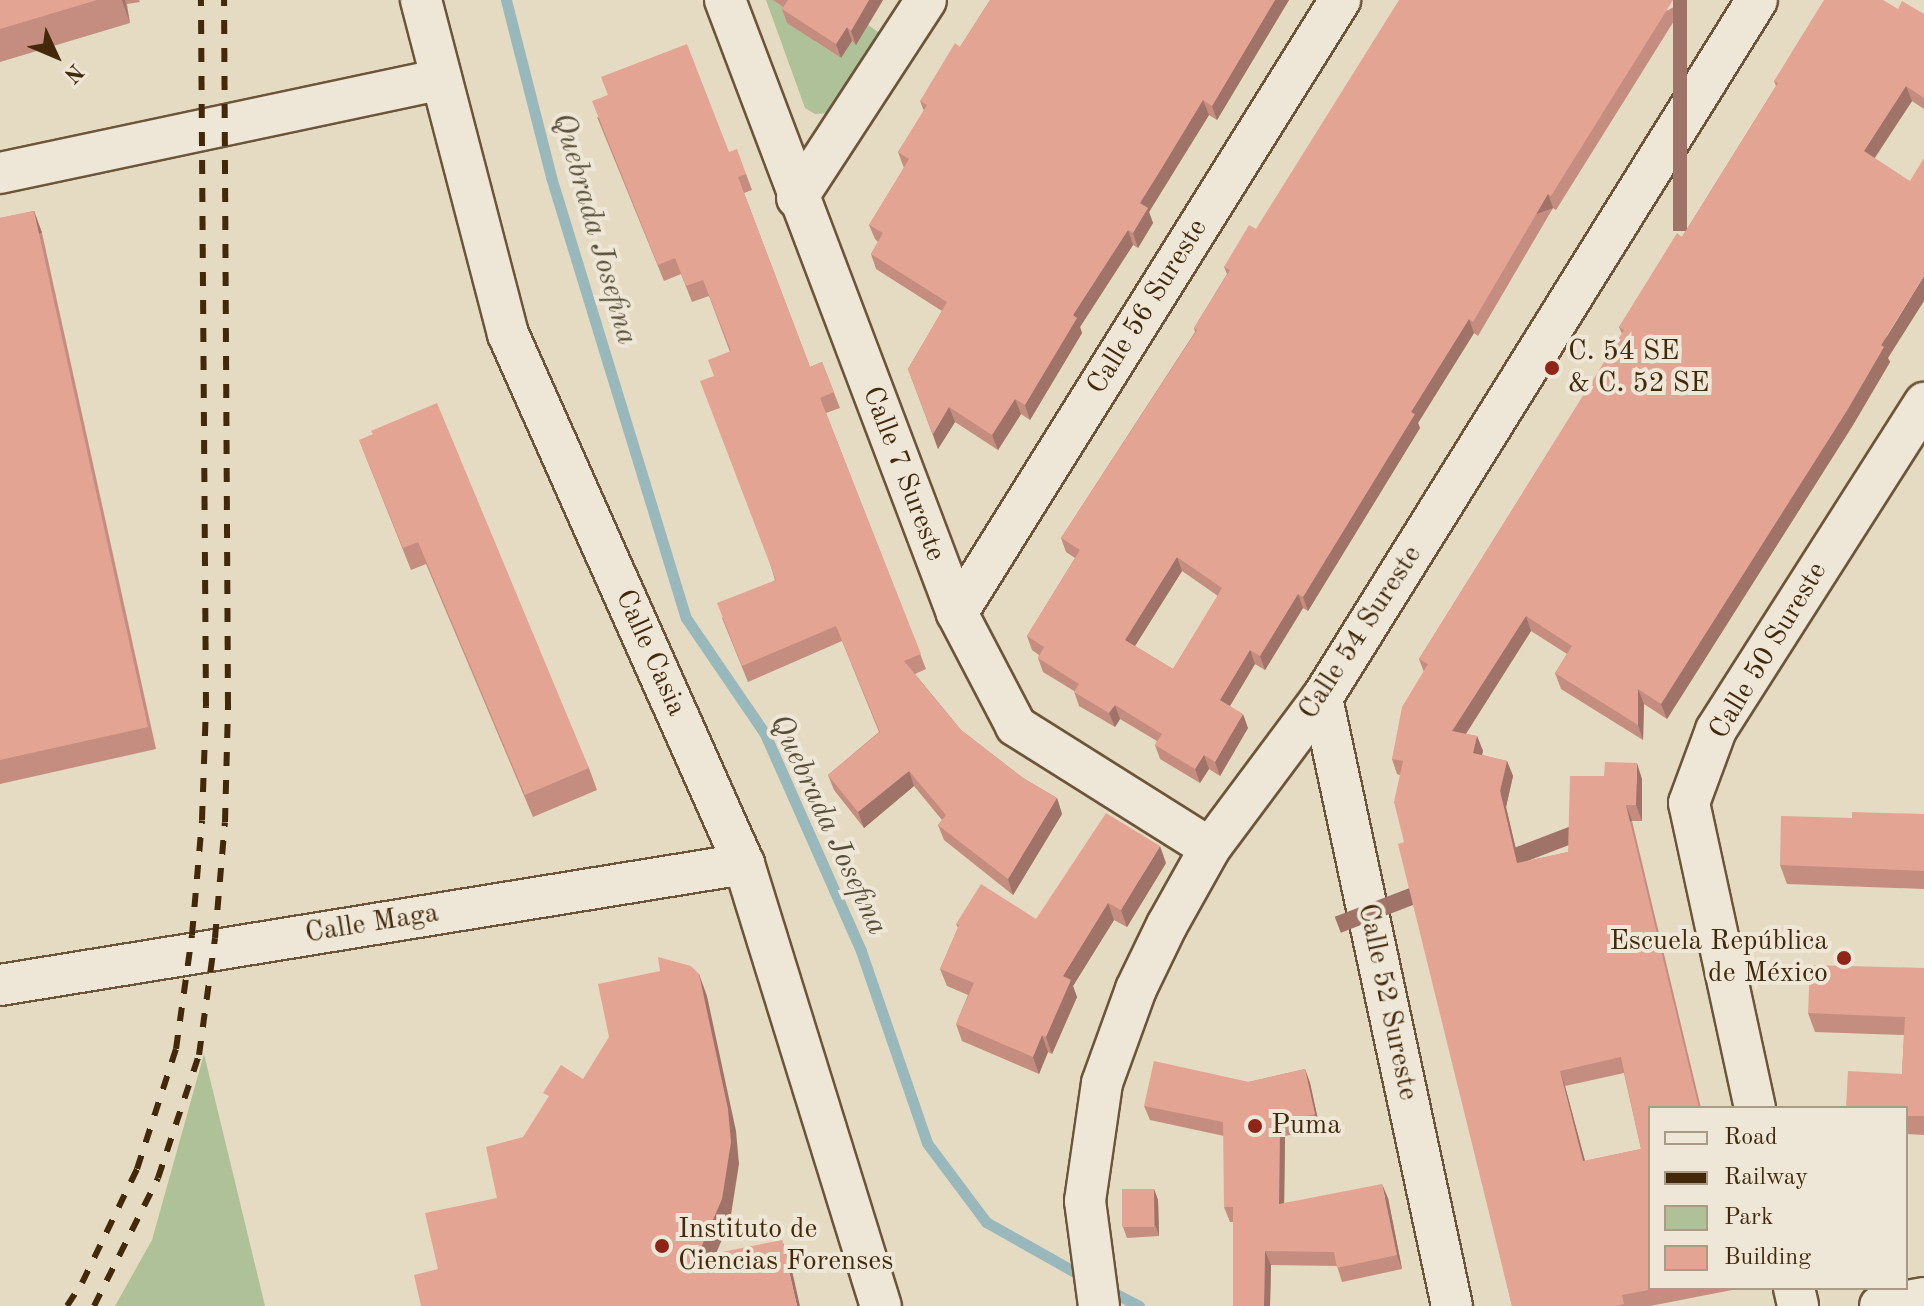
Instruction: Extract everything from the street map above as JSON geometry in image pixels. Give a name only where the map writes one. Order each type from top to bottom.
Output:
[{"type":"street","name":"Calle Casia","points":[[421,0],[508,334],[744,864],[881,1306]]},
{"type":"street","name":"Calle 7 Sureste","points":[[725,0],[797,198],[957,613],[1016,726],[1210,848]]},
{"type":"street","points":[[797,198],[926,0]]},
{"type":"street","name":"Calle 56 Sureste","points":[[957,613],[1340,0]]},
{"type":"street","name":"Calle 54 Sureste","points":[[1099,1306],[1085,1201],[1102,1083],[1136,989],[1210,848],[1322,698],[1757,0]]},
{"type":"street","points":[[0,173],[441,79]]},
{"type":"street","name":"Calle 50 Sureste","points":[[1755,1106],[1689,803],[1716,730],[1924,403]]},
{"type":"street","name":"Calle 52 Sureste","points":[[1322,698],[1452,1306]]},
{"type":"street","name":"Calle Maga","points":[[0,985],[744,864]]},
{"type":"street","points":[[1880,1306],[1924,1298]]},
{"type":"green space","points":[[766,0],[773,0],[793,13],[816,42],[841,58],[852,41],[856,44],[868,25],[881,34],[829,113],[815,114],[805,108]]},
{"type":"green space","points":[[204,1054],[265,1306],[115,1306],[152,1240]]},
{"type":"building","points":[[0,0],[97,0],[0,29]]},
{"type":"building","points":[[788,0],[869,0],[851,31],[847,27],[836,44],[782,9]]},
{"type":"building","points":[[990,0],[1275,0],[1212,106],[1203,100],[1140,203],[1148,208],[1133,233],[1128,230],[1073,315],[1077,318],[1025,405],[1015,399],[992,435],[949,407],[933,434],[908,369],[947,302],[871,254],[883,233],[869,225],[909,159],[898,152],[927,105],[920,101],[955,43],[960,47]]},
{"type":"building","points":[[1399,0],[1673,0],[1551,196],[1548,194],[1473,322],[1469,319],[1411,412],[1415,414],[1303,597],[1298,594],[1260,656],[1250,650],[1220,700],[1243,714],[1215,762],[1204,755],[1195,769],[1155,745],[1162,734],[1115,705],[1109,713],[1074,692],[1079,684],[1038,658],[1044,647],[1027,636],[1080,550],[1061,538],[1197,330],[1194,328],[1230,270],[1224,267],[1249,225],[1256,229]],"holes":[[[1177,557],[1222,588],[1173,669],[1125,640]]]},
{"type":"building","points":[[1824,0],[1883,0],[1898,9],[1902,1],[1924,14],[1924,98],[1906,86],[1864,151],[1910,181],[1924,158],[1924,276],[1881,345],[1884,347],[1848,409],[1661,704],[1638,689],[1638,725],[1555,673],[1572,646],[1526,616],[1452,731],[1477,736],[1473,753],[1507,761],[1500,791],[1517,863],[1568,852],[1570,776],[1604,776],[1605,762],[1637,763],[1636,805],[1626,805],[1699,1106],[1648,1106],[1648,1290],[1622,1295],[1624,1304],[1616,1306],[1512,1306],[1398,844],[1404,842],[1394,802],[1403,761],[1392,759],[1402,707],[1428,664],[1419,659],[1624,330],[1619,327],[1677,233],[1682,237],[1778,83],[1774,81]],"holes":[[[1621,1057],[1641,1149],[1583,1161],[1560,1071]]]},
{"type":"building","points":[[687,44],[729,152],[737,149],[746,174],[738,177],[810,367],[822,362],[834,392],[820,398],[921,654],[904,661],[961,730],[1023,778],[1057,798],[1008,879],[938,825],[946,815],[909,771],[858,812],[828,775],[880,732],[836,626],[742,666],[717,603],[776,580],[700,381],[714,376],[708,360],[731,351],[703,280],[686,286],[675,258],[658,265],[592,101],[608,95],[601,77]]},
{"type":"building","points":[[34,211],[148,727],[0,760],[0,218]]},
{"type":"building","points":[[437,403],[589,768],[525,795],[418,542],[403,548],[359,440],[373,434],[371,431]]},
{"type":"building","points":[[1852,812],[1924,814],[1924,871],[1780,865],[1781,816],[1852,818]]},
{"type":"building","points":[[1106,813],[1160,846],[1121,910],[1108,903],[1063,976],[1071,980],[1046,1037],[1042,1035],[1033,1057],[956,1024],[974,983],[940,969],[959,925],[956,924],[981,884],[1036,919]]},
{"type":"building","points":[[658,957],[691,966],[699,974],[728,1109],[731,1142],[722,1199],[697,1257],[782,1240],[797,1306],[421,1306],[414,1275],[438,1269],[425,1213],[497,1198],[486,1147],[523,1137],[549,1096],[543,1093],[561,1065],[583,1079],[609,1037],[598,984],[660,971]]},
{"type":"building","points":[[1810,965],[1924,968],[1924,1116],[1908,1116],[1908,1106],[1846,1106],[1848,1071],[1902,1074],[1905,1017],[1808,1013]]},
{"type":"building","points":[[1154,1061],[1249,1082],[1305,1069],[1315,1114],[1280,1122],[1279,1204],[1382,1184],[1397,1255],[1337,1268],[1334,1252],[1265,1251],[1264,1306],[1233,1306],[1233,1207],[1224,1207],[1223,1122],[1144,1106]]},
{"type":"building","points":[[1122,1189],[1154,1189],[1154,1227],[1122,1227]]},
{"type":"waterway","name":"Quebrada Josefina","points":[[506,0],[551,177],[686,618],[765,734],[861,951],[927,1143],[986,1222],[1087,1279]]},
{"type":"waterway","name":"Quebrada Josefina","points":[[1106,1289],[1139,1306]]},
{"type":"railway","points":[[67,1306],[82,1283],[137,1169],[176,1049],[192,935],[202,820],[206,706],[201,0]]},
{"type":"railway","points":[[94,1306],[158,1178],[199,1055],[215,938],[225,822],[228,706],[224,0]]},
{"type":"place","name":"C. 54 SE & C. 52 SE","points":[[1552,368]]},
{"type":"place","name":"Escuela República de México","points":[[1844,958]]},
{"type":"place","name":"Puma","points":[[1255,1126]]},
{"type":"place","name":"Instituto de Ciencias Forenses","points":[[662,1246]]}]
